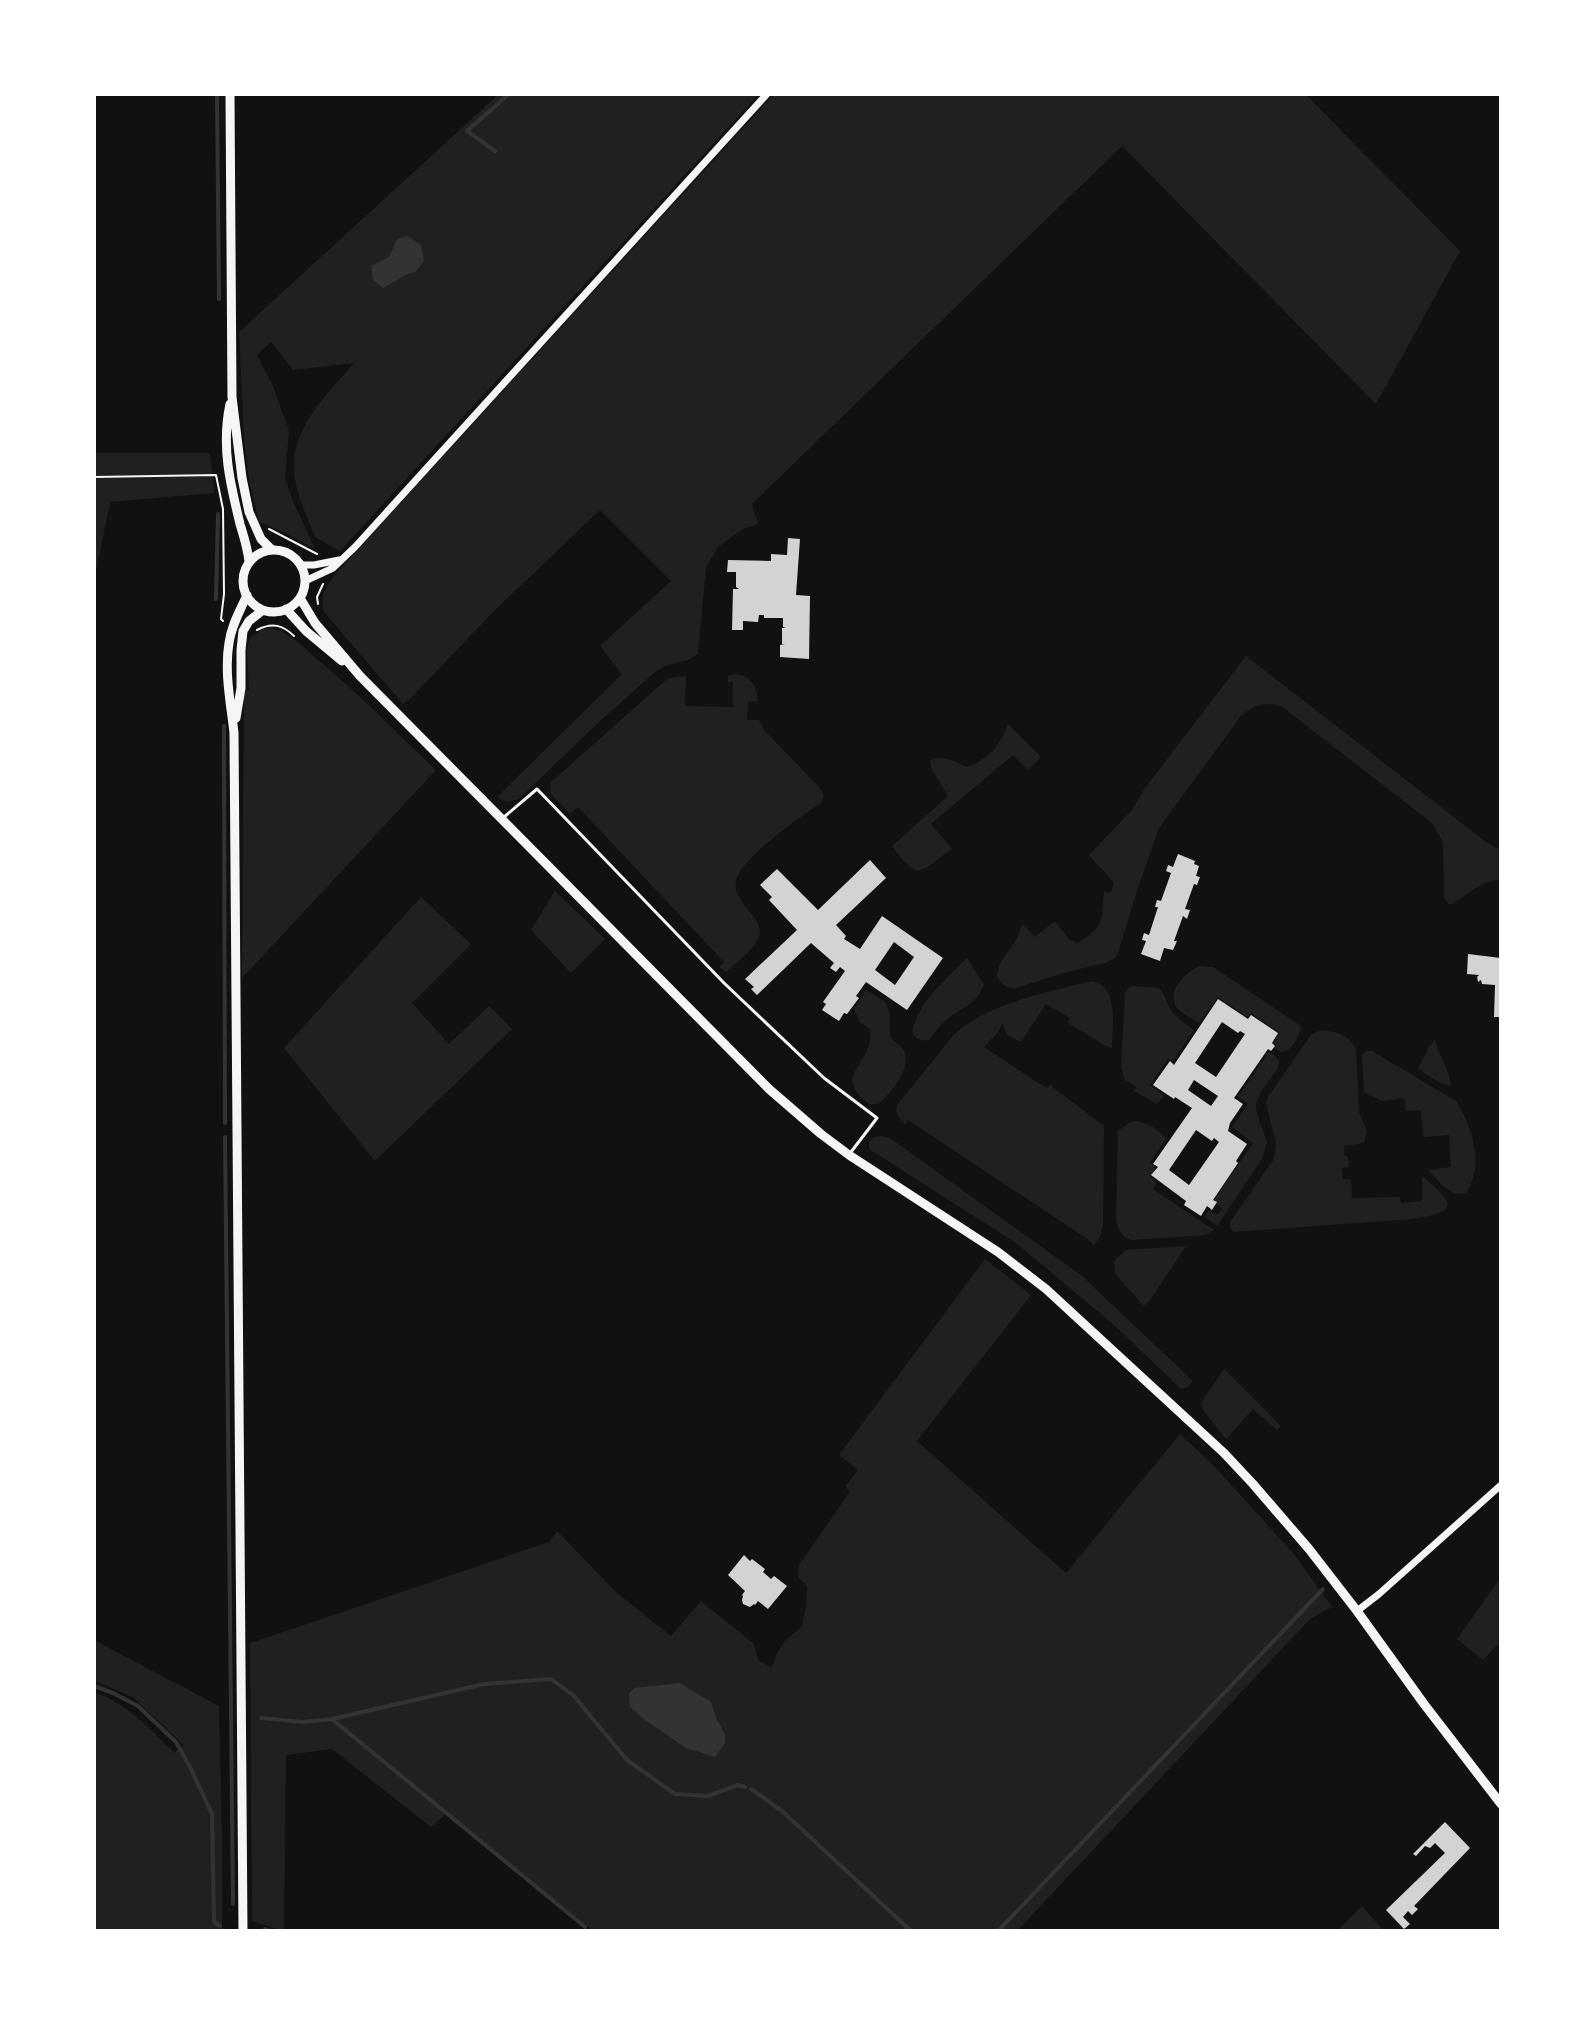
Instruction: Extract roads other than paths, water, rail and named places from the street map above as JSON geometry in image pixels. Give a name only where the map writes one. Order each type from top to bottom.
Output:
[{"type":"main road","points":[[230,94],[232,397],[249,512],[261,539],[272,550]]},
{"type":"main road","points":[[232,397],[225,451],[249,562]]},
{"type":"main road","points":[[272,550],[286,552],[297,559],[305,581],[300,598],[278,611],[263,610],[251,601],[243,581],[249,562],[256,555],[272,550]]},
{"type":"main road","points":[[243,1931],[234,733],[229,644],[247,595]]},
{"type":"main road","points":[[300,598],[315,623],[360,676],[769,1089],[849,1155],[998,1252],[1058,1299],[1234,1463],[1309,1549],[1501,1804]]},
{"type":"main road","points":[[286,609],[306,631],[360,676]]},
{"type":"main road","points":[[234,733],[241,688],[243,631],[249,621],[263,610]]},
{"type":"street","points":[[305,581],[327,572],[365,535],[767,94]]},
{"type":"street","points":[[301,565],[341,560]]},
{"type":"street","points":[[1357,1611],[1501,1485]]},
{"type":"lane","points":[[501,820],[537,789],[724,983],[824,1078],[877,1118],[849,1155]]},
{"type":"waterway","points":[[217,94],[219,299]]},
{"type":"waterway","points":[[495,151],[467,131],[509,94]]},
{"type":"waterway","points":[[216,599],[218,514]]},
{"type":"waterway","points":[[224,726],[225,1123]]},
{"type":"waterway","points":[[225,1137],[233,1904]]},
{"type":"waterway","points":[[998,1931],[1323,1589]]},
{"type":"waterway","points":[[261,1718],[302,1722],[332,1719],[484,1684],[551,1679],[573,1695],[627,1760],[675,1794],[708,1796],[738,1785],[745,1787]]},
{"type":"waterway","points":[[94,1686],[138,1706],[176,1742],[190,1767],[212,1814],[214,1922],[220,1926]]},
{"type":"waterway","points":[[332,1719],[585,1927]]},
{"type":"waterway","points":[[751,1789],[782,1811],[911,1931]]},
{"type":"waterway","points":[[265,1929],[269,1931]]}]
